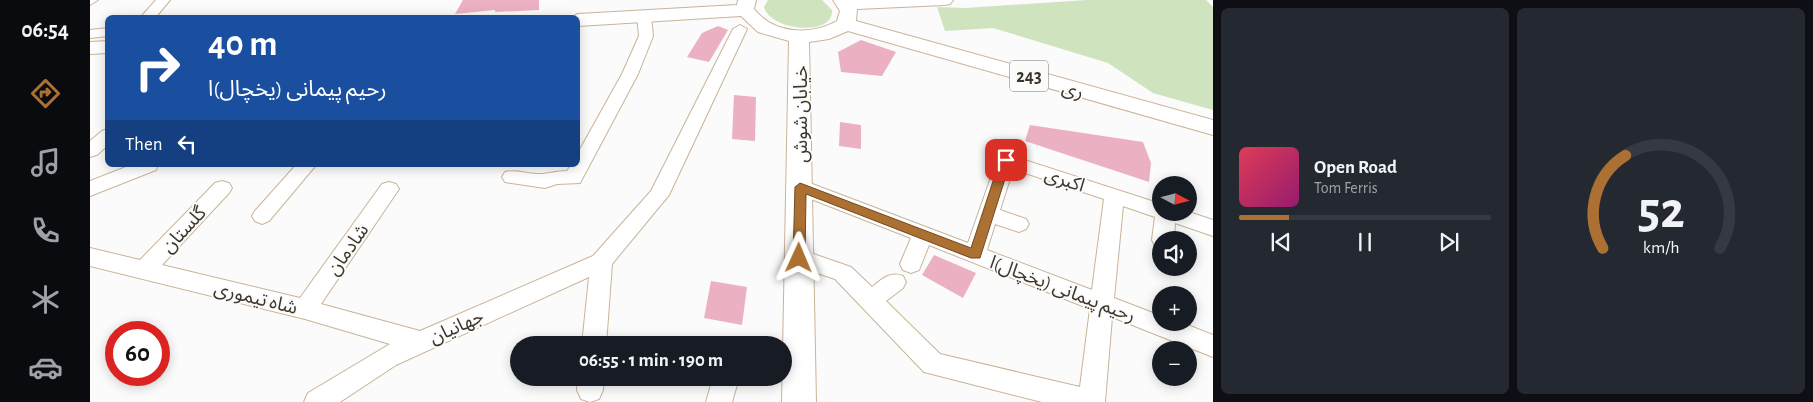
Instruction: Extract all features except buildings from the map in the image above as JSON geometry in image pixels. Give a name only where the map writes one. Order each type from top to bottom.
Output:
[{"type":"main road","points":[[709,12],[740,29],[799,49],[830,33],[845,9],[904,1],[944,0]]},
{"type":"main road","points":[[901,40],[880,30],[870,20],[873,11],[904,1]]},
{"type":"main road","points":[[580,20],[709,12],[746,5],[756,22],[799,49]]},
{"type":"main road","name":"ری","points":[[845,9],[901,40],[1213,128]]},
{"type":"main road","points":[[90,48],[105,47]]},
{"type":"main road","name":"خیابان شوش","points":[[799,49],[799,402]]},
{"type":"street","points":[[150,15],[163,0]]},
{"type":"street","points":[[580,165],[630,74],[646,36],[644,16]]},
{"type":"street","name":"جهانیان","points":[[317,402],[386,357],[601,262],[659,195],[740,29]]},
{"type":"street","points":[[90,34],[105,32]]},
{"type":"street","points":[[90,151],[105,138]]},
{"type":"street","name":"اکبری","points":[[975,254],[1006,160],[1152,208]]},
{"type":"street","points":[[90,189],[144,167]]},
{"type":"street","points":[[262,216],[306,167]]},
{"type":"street","points":[[512,177],[545,181],[555,177],[573,178],[579,167]]},
{"type":"street","name":"رحیم پیمانی (یخچال)ا","points":[[800,187],[1213,346]]},
{"type":"street","name":"گلستان","points":[[144,270],[222,188]]},
{"type":"street","name":"شادمان","points":[[305,309],[389,188]]},
{"type":"street","points":[[799,258],[843,273],[933,364],[1091,402],[1100,302],[1114,195]]},
{"type":"street","points":[[989,214],[1019,224]]},
{"type":"street","points":[[1192,221],[1213,228]]},
{"type":"street","points":[[911,264],[923,234]]},
{"type":"street","name":"شاه تیموری","points":[[90,257],[305,309],[420,342]]},
{"type":"street","points":[[595,336],[601,262]]},
{"type":"street","points":[[870,301],[895,282]]},
{"type":"street","points":[[719,402],[724,386]]},
{"type":"green space","points":[[768,0],[822,0],[832,10],[830,19],[823,24],[813,27],[789,26],[769,15],[764,7]]},
{"type":"green space","points":[[1087,0],[1206,0],[1213,7],[1213,110],[1153,93],[1108,63],[993,28],[945,31],[937,7],[965,8]]},
{"type":"route","points":[[799,258],[800,187],[975,254],[1004,161],[1006,160]]}]
